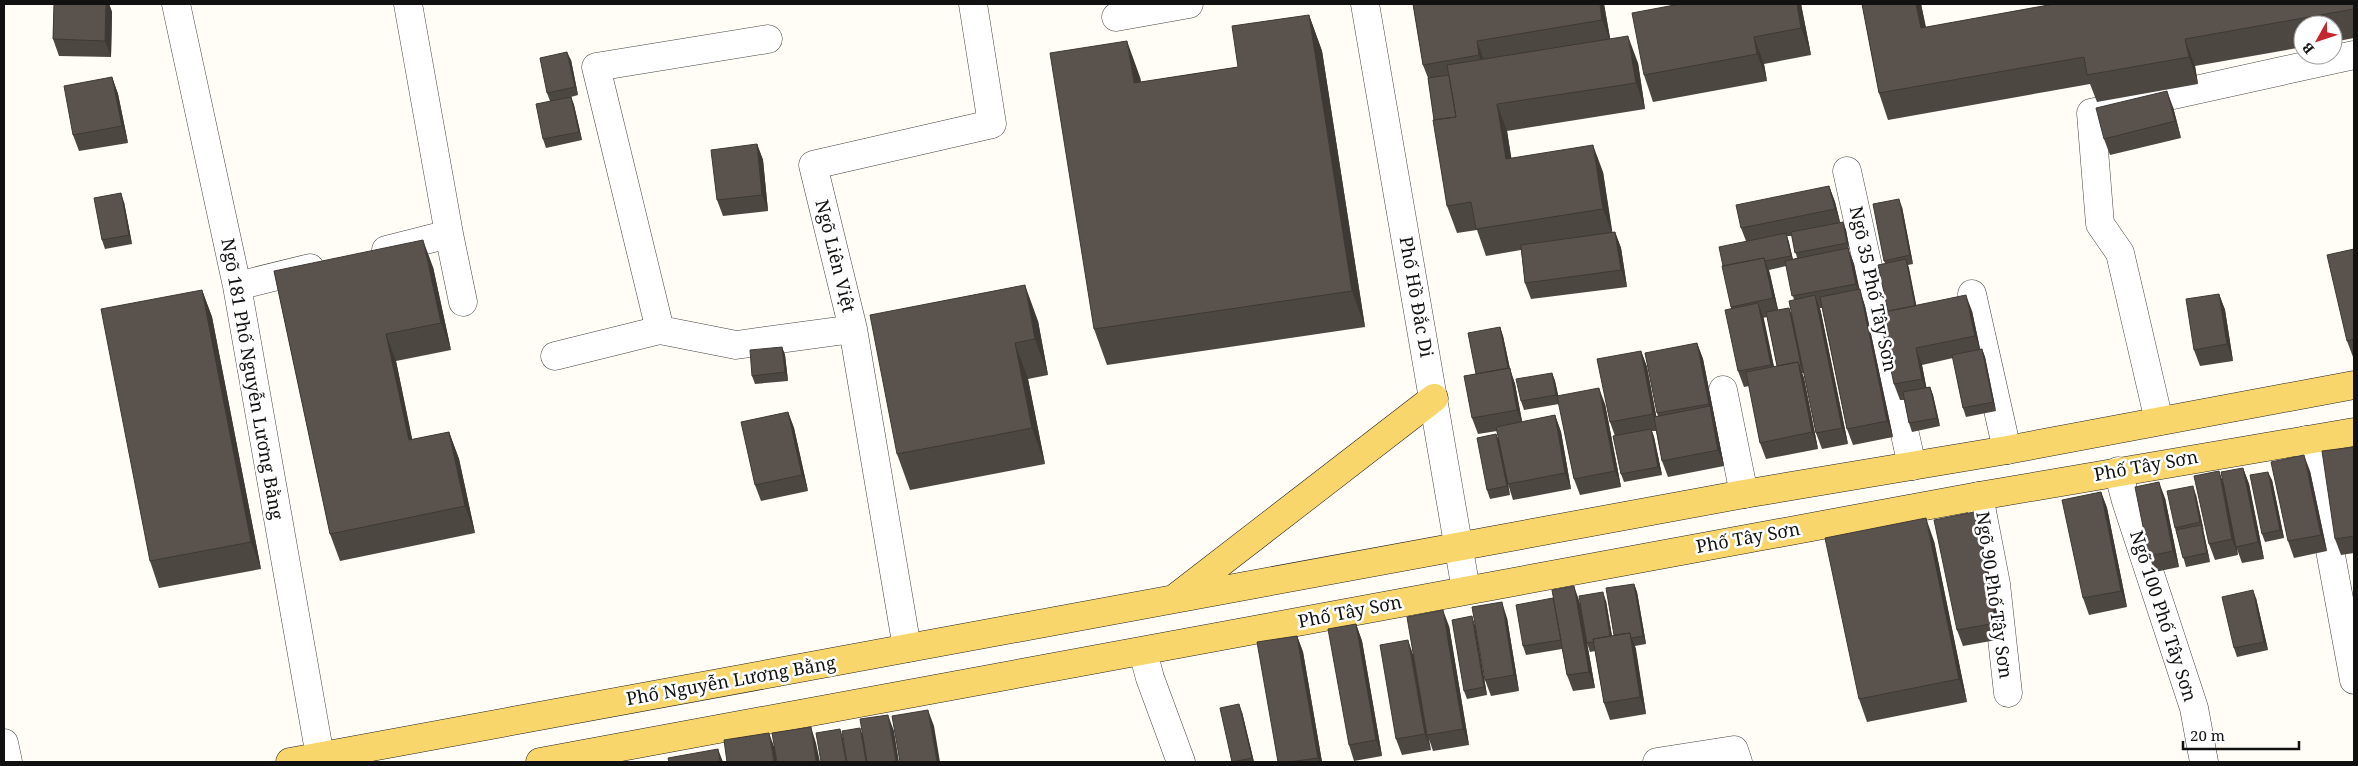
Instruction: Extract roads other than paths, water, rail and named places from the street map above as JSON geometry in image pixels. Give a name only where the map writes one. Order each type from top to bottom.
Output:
[{"type":"main road","points":[[1172,601],[1744,494],[2007,450],[2354,385]]},
{"type":"main road","points":[[1172,601],[1434,398]]},
{"type":"main road","name":"Phố Tây Sơn","points":[[1143,652],[1466,590],[1979,496],[2354,432]]},
{"type":"main road","name":"Phố Nguyễn Lương Bằng","points":[[290,762],[321,759],[907,648],[1172,601]]},
{"type":"main road","points":[[540,762],[1143,652]]},
{"type":"street","name":"Ngõ 181 Phố Nguyễn Lương Bằng","points":[[176,4],[236,286],[321,759]]},
{"type":"street","points":[[408,4],[462,302]]},
{"type":"street","name":"Ngõ Liên Việt","points":[[907,648],[853,329],[813,165],[992,124],[973,4]]},
{"type":"street","points":[[1116,16],[1189,4]]},
{"type":"street","name":"Phố Hồ Đắc Di","points":[[1365,4],[1466,590]]},
{"type":"street","points":[[660,330],[596,67],[768,39]]},
{"type":"street","points":[[2159,421],[2120,253],[2100,224],[2092,113],[2354,55]]},
{"type":"street","name":"Ngõ 35 Phố Tây Sơn","points":[[1847,171],[1912,466]]},
{"type":"street","points":[[362,256],[449,234]]},
{"type":"street","points":[[236,286],[333,263]]},
{"type":"street","points":[[1972,294],[2007,450]]},
{"type":"street","points":[[555,356],[660,330],[736,345],[853,329]]},
{"type":"street","points":[[1724,390],[1744,494]]},
{"type":"street","points":[[2306,440],[2315,468],[2354,680]]},
{"type":"street","name":"Ngõ 100 Phố Tây Sơn","points":[[2118,471],[2126,501],[2194,708],[2204,762]]},
{"type":"street","name":"Ngõ 90 Phố Tây Sơn","points":[[1979,496],[1996,584],[2008,693]]},
{"type":"street","points":[[1143,652],[1150,678],[1181,762]]},
{"type":"street","points":[[4,743],[8,762]]},
{"type":"street","points":[[1657,762],[1734,750],[1738,762]]}]
